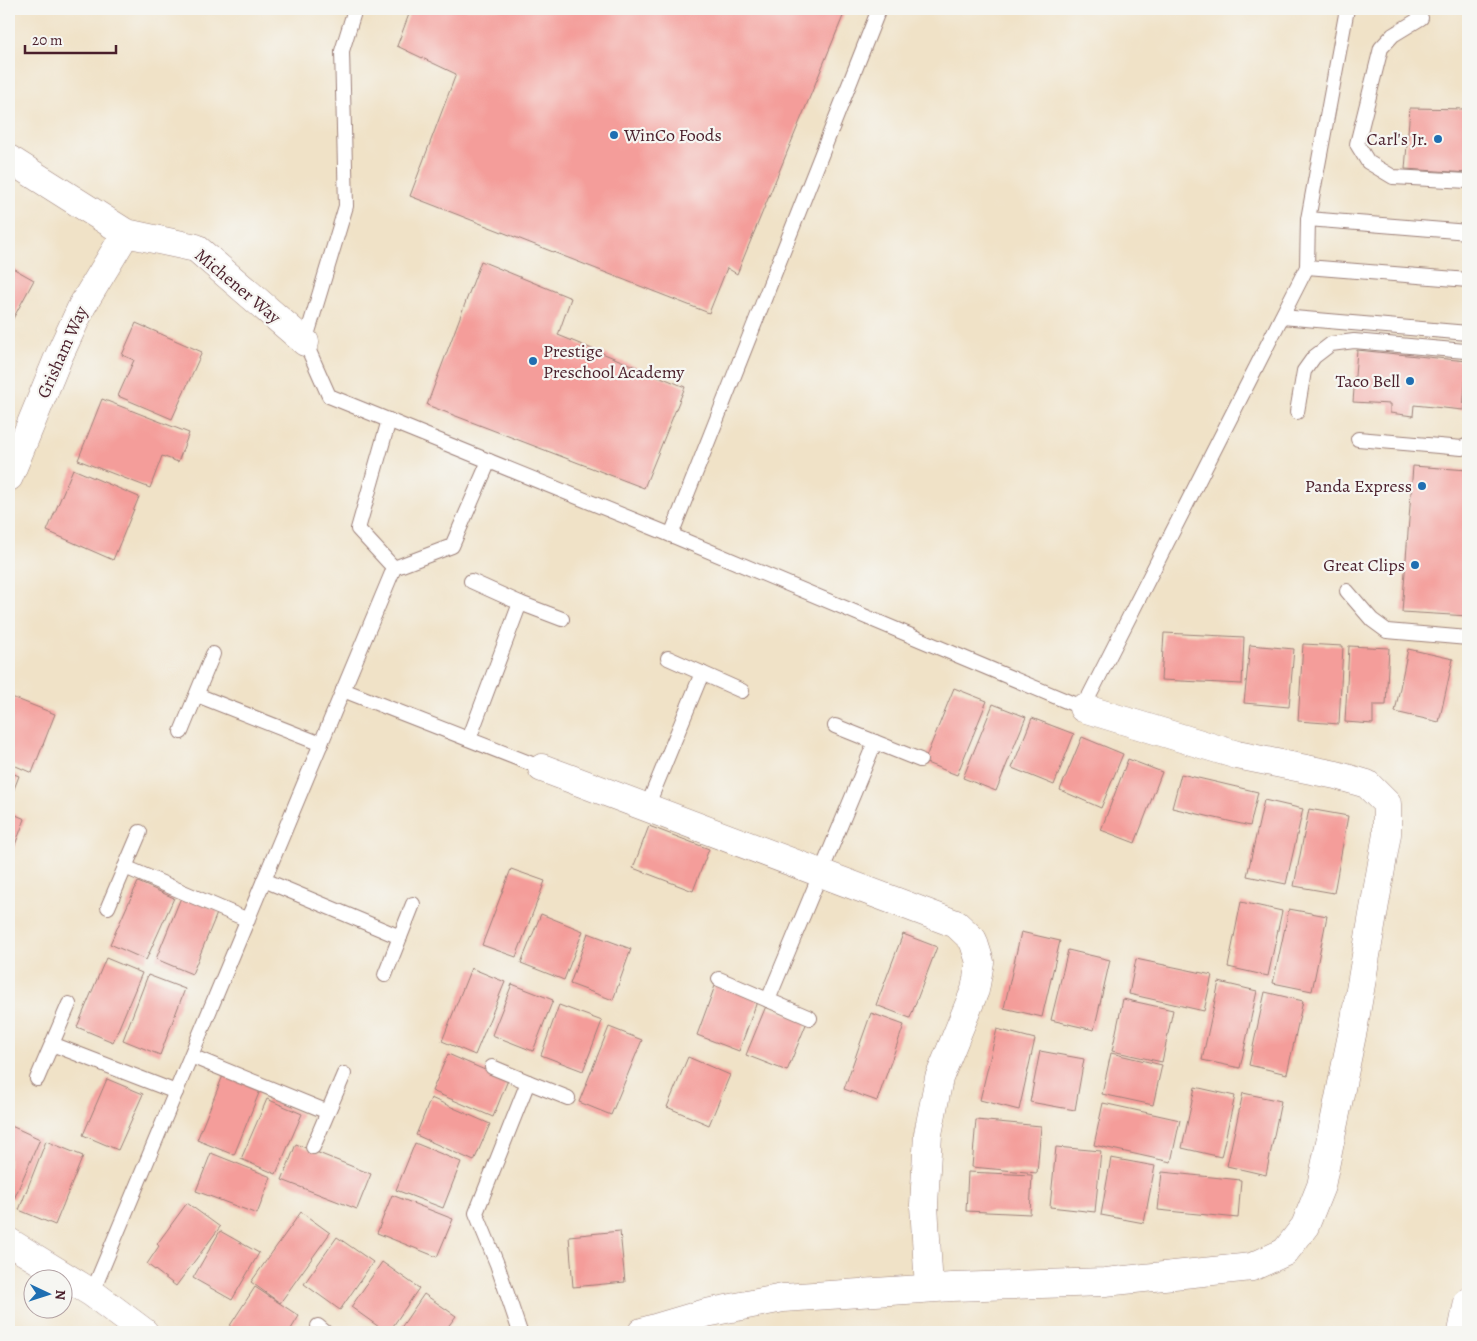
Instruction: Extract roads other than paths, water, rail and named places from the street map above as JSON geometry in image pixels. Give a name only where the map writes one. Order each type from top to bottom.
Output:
[{"type":"street","name":"Michener Way","points":[[9,159],[126,233],[196,248],[305,342]]},
{"type":"street","name":"Grisham Way","points":[[9,476],[16,441],[82,306],[126,233]]},
{"type":"street","points":[[642,1332],[706,1313],[783,1298],[929,1288],[1104,1282],[1252,1267],[1285,1252],[1305,1226],[1321,1186],[1354,1025],[1387,834],[1387,804],[1367,784],[1336,775],[1237,755],[1083,708]]},
{"type":"street","points":[[542,768],[956,924],[973,940],[980,962],[976,990],[939,1078],[928,1134],[924,1205],[929,1288]]},
{"type":"street","points":[[9,1242],[92,1293],[144,1332]]},
{"type":"street","points":[[1462,1332],[1468,1302]]},
{"type":"lane","points":[[355,9],[342,51],[346,206],[305,342],[329,396],[671,535],[1083,708],[1307,267],[1308,219],[1347,9]]},
{"type":"lane","points":[[671,535],[879,9]]},
{"type":"lane","points":[[1421,18],[1393,35],[1381,48],[1358,144],[1368,162],[1394,177],[1468,181]]},
{"type":"lane","points":[[1308,219],[1468,232]]},
{"type":"lane","points":[[1307,267],[1468,280]]},
{"type":"lane","points":[[1282,317],[1468,333]]},
{"type":"lane","points":[[1297,412],[1304,371],[1314,357],[1331,344],[1354,341],[1468,352]]},
{"type":"lane","points":[[389,420],[358,529],[394,568]]},
{"type":"lane","points":[[1358,439],[1462,448],[1468,445]]},
{"type":"lane","points":[[92,1293],[394,568],[452,546],[489,461]]},
{"type":"lane","points":[[471,581],[562,619]]},
{"type":"lane","points":[[1347,591],[1372,620],[1387,631],[1468,638]]},
{"type":"lane","points":[[469,739],[520,603]]},
{"type":"lane","points":[[181,732],[213,654]]},
{"type":"lane","points":[[668,658],[742,691]]},
{"type":"lane","points":[[647,807],[702,673]]},
{"type":"lane","points":[[343,690],[542,768]]},
{"type":"lane","points":[[196,695],[321,744]]},
{"type":"lane","points":[[835,726],[920,760]]},
{"type":"lane","points":[[768,1000],[875,742]]},
{"type":"lane","points":[[108,907],[140,832]]},
{"type":"lane","points":[[125,867],[248,920]]},
{"type":"lane","points":[[264,880],[400,937]]},
{"type":"lane","points":[[385,975],[414,904]]},
{"type":"lane","points":[[719,980],[810,1018]]},
{"type":"lane","points":[[37,1079],[69,1004]]},
{"type":"lane","points":[[52,1044],[176,1092]]},
{"type":"lane","points":[[191,1056],[328,1112]]},
{"type":"lane","points":[[492,1067],[568,1098]]},
{"type":"lane","points":[[313,1147],[344,1074]]},
{"type":"lane","points":[[520,1332],[497,1264],[476,1213],[528,1082]]},
{"type":"place","name":"WinCo Foods","points":[[614,135]]},
{"type":"place","name":"Carl's Jr.","points":[[1438,139]]},
{"type":"place","name":"Prestige Preschool Academy","points":[[533,361]]},
{"type":"place","name":"Taco Bell","points":[[1410,381]]},
{"type":"place","name":"Panda Express","points":[[1422,486]]},
{"type":"place","name":"Great Clips","points":[[1415,565]]}]
